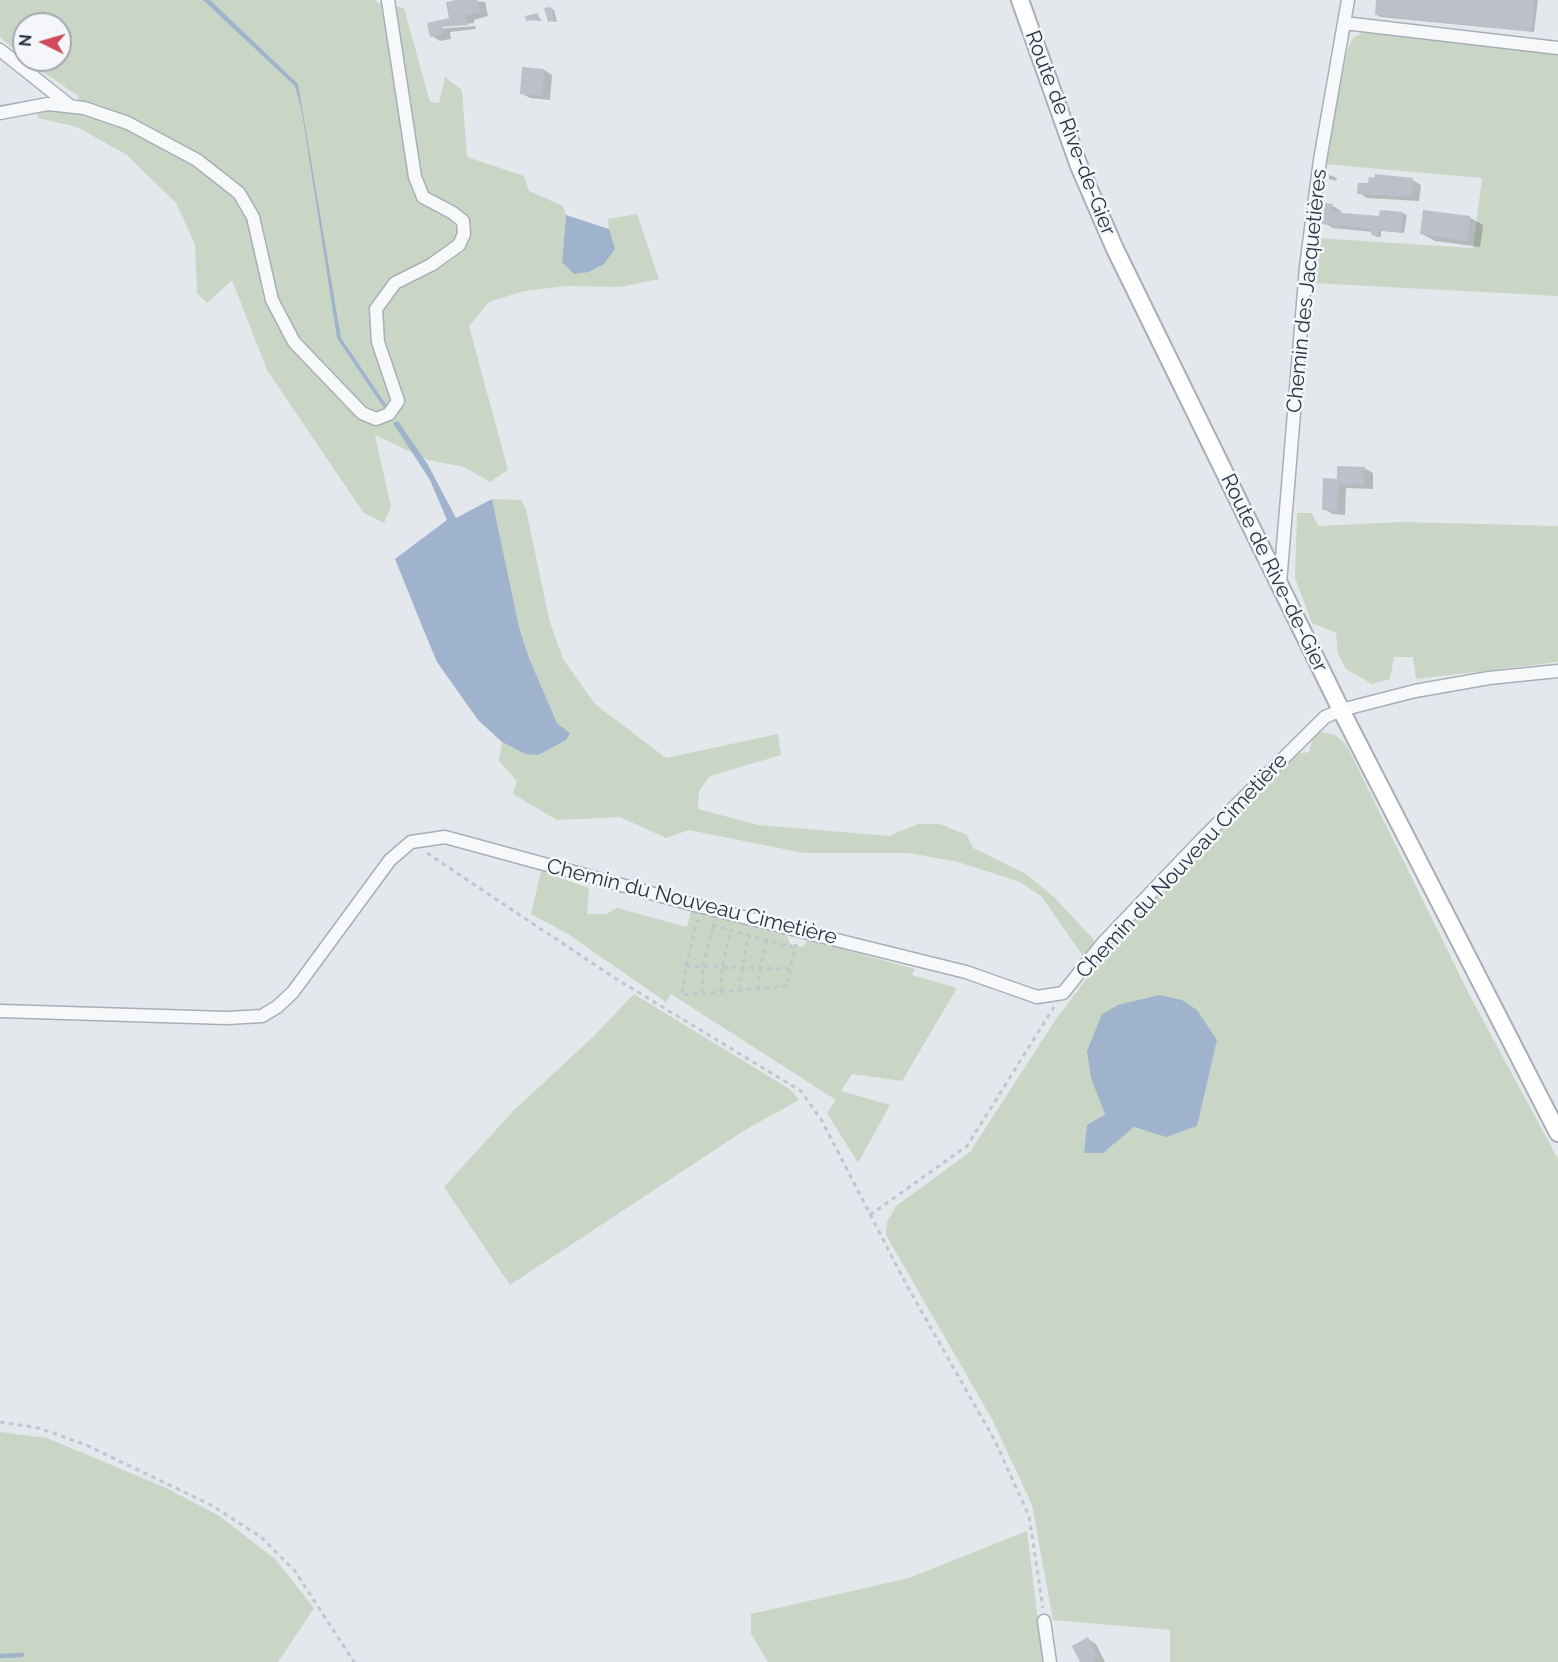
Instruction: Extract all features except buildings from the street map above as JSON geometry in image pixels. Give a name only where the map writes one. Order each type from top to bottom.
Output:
[{"type":"main road","name":"Route de Rive-de-Gier","points":[[1020,0],[1088,187],[1341,710],[1558,1133]]},
{"type":"street","points":[[0,113],[48,104],[84,108],[128,123],[197,160],[238,193],[252,217],[272,300],[294,342],[362,413],[376,419],[389,414],[398,401],[378,342],[376,309],[395,284],[440,258],[459,244],[464,234],[463,221],[423,197],[415,177],[388,0]]},
{"type":"street","name":"Chemin des Jacquetières","points":[[1280,585],[1306,267],[1320,160],[1348,0]]},
{"type":"street","points":[[1344,22],[1558,48]]},
{"type":"street","points":[[0,50],[70,106]]},
{"type":"street","name":"Chemin du Nouveau Cimetière","points":[[411,842],[445,837],[966,972],[1037,997],[1063,993],[1103,943],[1204,837],[1325,717],[1341,710],[1415,691],[1489,678],[1558,671]]},
{"type":"street","points":[[0,1011],[227,1018],[262,1016],[277,1007],[293,992],[390,860],[411,842]]},
{"type":"street","points":[[1044,1621],[1050,1662]]},
{"type":"path","points":[[411,842],[613,977],[801,1091],[822,1121],[870,1215],[994,1441],[1029,1516],[1044,1621]]},
{"type":"path","points":[[795,948],[697,921],[686,966],[682,995],[788,986],[790,969],[801,930]]},
{"type":"path","points":[[702,993],[703,966],[713,925]]},
{"type":"path","points":[[721,992],[722,967],[731,930]]},
{"type":"path","points":[[739,990],[748,935]]},
{"type":"path","points":[[758,988],[767,940]]},
{"type":"path","points":[[686,966],[790,969]]},
{"type":"path","points":[[870,1215],[967,1146],[1063,993]]},
{"type":"path","points":[[0,1422],[39,1428],[86,1445],[211,1505],[261,1538],[295,1571],[354,1662]]},
{"type":"green space","points":[[0,0],[376,0],[377,3],[404,8],[430,102],[439,103],[445,77],[462,90],[467,157],[524,176],[529,191],[563,206],[566,215],[562,262],[609,229],[608,219],[637,214],[659,279],[620,287],[567,286],[524,291],[489,302],[469,326],[508,470],[490,482],[464,467],[428,460],[375,435],[391,507],[384,523],[363,512],[267,370],[232,280],[207,303],[197,293],[195,244],[176,203],[127,155],[77,127],[38,118],[37,109],[79,110],[78,96],[43,72],[72,72],[72,12],[12,12],[12,48],[0,37]]},
{"type":"green space","points":[[1379,32],[1558,52],[1558,296],[1312,283],[1316,238],[1473,248],[1482,178],[1324,164],[1348,48],[1354,37],[1362,33]]},
{"type":"green space","points":[[492,499],[521,500],[526,509],[549,619],[563,659],[595,704],[666,758],[778,734],[781,755],[710,776],[699,791],[698,809],[758,825],[889,836],[918,824],[940,824],[967,835],[973,848],[1026,874],[1055,898],[1095,941],[1083,956],[1041,896],[1020,882],[958,862],[909,853],[804,853],[689,830],[666,838],[620,817],[557,820],[513,794],[517,781],[499,761],[502,742],[525,754],[570,733],[557,723],[529,658],[519,627]]},
{"type":"green space","points":[[1297,513],[1312,513],[1318,526],[1402,522],[1558,526],[1558,662],[1416,679],[1413,657],[1394,657],[1390,679],[1372,684],[1346,669],[1338,654],[1336,633],[1312,623],[1295,578]]},
{"type":"green space","points":[[1321,732],[1335,735],[1346,744],[1471,998],[1558,1159],[1558,1662],[1170,1662],[1170,1630],[1053,1620],[1032,1505],[993,1421],[886,1235],[887,1222],[896,1206],[970,1152],[1056,1019],[1120,935],[1296,754],[1309,752],[1313,737]],"holes":[[[1217,1040],[1210,1064],[1166,1136],[1134,1127],[1103,1152],[1087,1125]]]},
{"type":"green space","points":[[541,871],[589,888],[587,914],[606,914],[617,908],[687,927],[691,911],[787,936],[790,944],[803,947],[808,940],[915,969],[912,975],[957,988],[902,1081],[852,1074],[841,1091],[890,1105],[858,1163],[827,1113],[836,1100],[671,994],[666,1002],[568,934],[531,914]]},
{"type":"green space","points":[[634,994],[791,1090],[799,1100],[745,1130],[510,1285],[444,1187],[514,1110],[593,1037]]},
{"type":"green space","points":[[0,1432],[47,1438],[164,1487],[218,1515],[275,1559],[314,1608],[278,1662],[0,1662]]},
{"type":"green space","points":[[1027,1531],[1043,1662],[768,1662],[751,1634],[751,1614],[909,1578]]},
{"type":"water","points":[[203,0],[210,0],[298,84],[341,338],[387,406],[384,408],[337,338],[302,112],[295,86]]},
{"type":"water","points":[[566,215],[609,229],[615,249],[604,264],[589,272],[574,274],[562,262]]},
{"type":"water","points":[[398,421],[428,465],[456,518],[492,499],[519,627],[529,658],[557,723],[570,733],[566,740],[538,755],[525,754],[502,742],[478,720],[437,662],[395,559],[447,520],[430,480],[393,423]]},
{"type":"water","points":[[1159,995],[1182,1000],[1197,1010],[1217,1040],[1197,1126],[1166,1137],[1134,1127],[1103,1153],[1084,1153],[1087,1125],[1105,1114],[1091,1078],[1087,1051],[1102,1014],[1118,1005]]},
{"type":"waterway","points":[[0,1656],[22,1655]]}]
